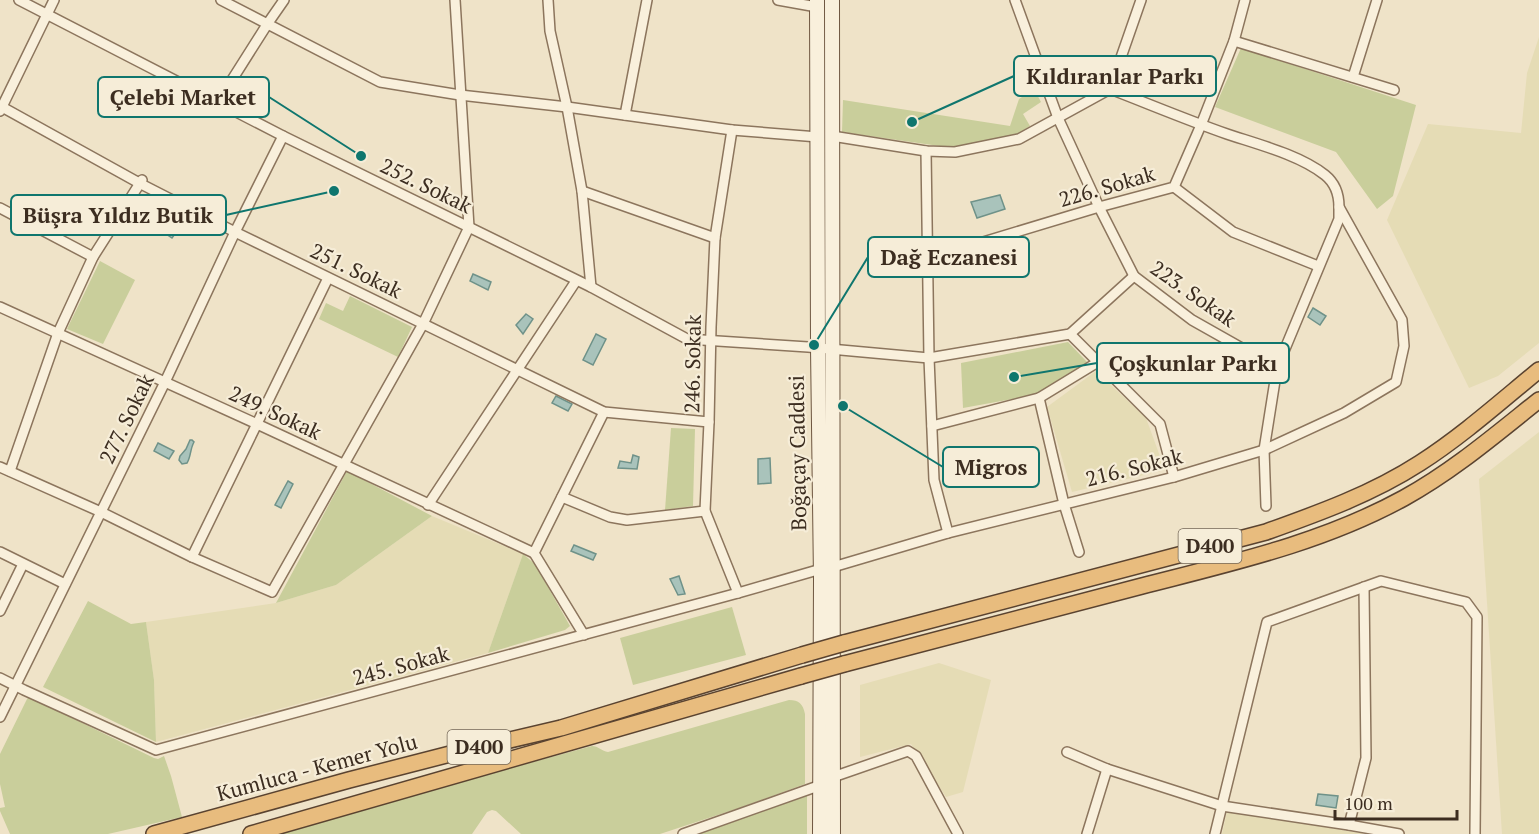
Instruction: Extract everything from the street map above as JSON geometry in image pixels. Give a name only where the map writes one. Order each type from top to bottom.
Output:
[{"type":"highway","name":"Kumluca - Kemer Yolu","points":[[153,834],[454,753],[561,728],[844,643],[1266,532],[1321,513],[1372,491],[1420,463],[1539,370]]},
{"type":"highway","name":"Kumluca - Kemer Yolu","points":[[251,834],[844,664],[1271,553],[1342,527],[1432,482],[1539,400]]},
{"type":"main road","name":"Boğaçay Caddesi","points":[[832,0],[825,136],[825,349],[833,834]]},
{"type":"main road","name":"Boğaçay Caddesi","points":[[817,3],[825,136]]},
{"type":"main road","name":"Boğaçay Caddesi","points":[[820,834],[827,568]]},
{"type":"street","name":"252. Sokak","points":[[19,0],[283,136],[591,288],[687,339],[929,358],[1070,334]]},
{"type":"street","points":[[1,109],[54,0]]},
{"type":"street","points":[[221,0],[380,82],[460,95],[732,130],[825,136],[926,151],[955,152],[1019,139],[1110,89],[1141,0]]},
{"type":"street","points":[[218,102],[284,0]]},
{"type":"street","points":[[0,467],[272,592],[423,324],[469,227],[455,0]]},
{"type":"street","points":[[548,0],[550,31],[582,191],[591,288]]},
{"type":"street","points":[[625,115],[647,0]]},
{"type":"street","points":[[778,0],[817,3]]},
{"type":"street","name":"223. Sokak","points":[[1015,0],[1058,118],[1134,276],[1191,320],[1277,368]]},
{"type":"street","name":"226. Sokak","points":[[927,259],[1174,186],[1234,41],[1245,0]]},
{"type":"street","points":[[1353,77],[1377,0]]},
{"type":"street","points":[[1234,41],[1394,90]]},
{"type":"street","points":[[1110,89],[1314,166],[1336,189],[1339,198],[1339,219],[1277,368],[1264,450],[1266,506]]},
{"type":"street","name":"251. Sokak","points":[[1,109],[142,181],[235,232],[604,412],[710,422]]},
{"type":"street","name":"246. Sokak","points":[[732,130],[715,238],[705,511],[738,593]]},
{"type":"street","name":"277. Sokak","points":[[0,717],[283,136]]},
{"type":"street","points":[[926,151],[929,358],[934,480],[948,533]]},
{"type":"street","points":[[10,471],[58,333],[93,256],[142,181]]},
{"type":"street","points":[[1174,186],[1233,232],[1318,266]]},
{"type":"street","points":[[582,191],[715,238]]},
{"type":"street","name":"216. Sokak","points":[[827,568],[948,533],[1174,477],[1264,450],[1344,413],[1396,382],[1404,346],[1402,320],[1339,207]]},
{"type":"street","points":[[0,208],[93,256]]},
{"type":"street","points":[[1134,276],[1070,334],[1160,424],[1174,477]]},
{"type":"street","points":[[192,557],[328,278]]},
{"type":"street","points":[[429,505],[576,281]]},
{"type":"street","name":"249. Sokak","points":[[0,307],[534,553]]},
{"type":"street","points":[[932,426],[1039,398],[1098,362]]},
{"type":"street","points":[[1039,398],[1064,504],[1079,552]]},
{"type":"street","points":[[584,635],[534,553],[604,412]]},
{"type":"street","points":[[562,497],[610,517],[627,520],[705,511]]},
{"type":"street","points":[[0,552],[65,584]]},
{"type":"street","points":[[0,611],[23,564]]},
{"type":"street","name":"245. Sokak","points":[[0,678],[156,750],[827,568]]},
{"type":"street","points":[[1215,834],[1267,622],[1381,581],[1466,602],[1477,616],[1475,834]]},
{"type":"street","points":[[1349,825],[1366,758],[1364,587]]},
{"type":"street","points":[[833,777],[908,751],[916,756],[958,834]]},
{"type":"street","points":[[1067,752],[1107,769],[1222,806],[1399,834]]},
{"type":"street","points":[[1087,834],[1107,769]]},
{"type":"street","points":[[683,834],[820,785]]},
{"type":"shaded area","points":[[1539,37],[1539,343],[1498,376],[1469,388],[1387,220],[1428,124],[1521,133],[1527,73]]},
{"type":"shaded area","points":[[1096,371],[1146,418],[1165,470],[1072,492],[1047,407]]},
{"type":"shaded area","points":[[1539,432],[1539,834],[1502,834],[1479,479]]},
{"type":"shaded area","points":[[432,516],[523,554],[488,653],[156,742],[154,680],[146,622],[276,603],[336,585]]},
{"type":"shaded area","points":[[939,663],[991,680],[963,792],[946,797],[911,744],[860,757],[860,685]]},
{"type":"shaded area","points":[[1227,811],[1366,834],[1222,834]]},
{"type":"green space","points":[[1241,48],[1416,105],[1393,196],[1377,209],[1336,152],[1215,107]]},
{"type":"green space","points":[[1034,89],[1041,102],[1023,114],[1030,126],[1017,134],[953,148],[842,132],[843,100],[1010,126],[1019,99]]},
{"type":"green space","points":[[100,261],[135,280],[103,344],[67,329]]},
{"type":"green space","points":[[350,296],[412,327],[398,357],[319,319],[326,303],[343,311]]},
{"type":"green space","points":[[1068,342],[1088,363],[1040,394],[963,408],[961,363]]},
{"type":"green space","points":[[671,428],[695,429],[693,506],[665,510]]},
{"type":"green space","points":[[347,471],[432,516],[336,585],[276,603]]},
{"type":"green space","points":[[523,554],[535,564],[570,626],[565,630],[488,653]]},
{"type":"green space","points":[[88,601],[131,624],[146,622],[154,680],[156,742],[43,687]]},
{"type":"green space","points":[[732,607],[746,655],[633,685],[620,638]]},
{"type":"green space","points":[[29,697],[154,758],[164,756],[182,817],[108,834],[10,834],[0,811],[0,808],[5,807],[0,784],[0,754]]},
{"type":"green space","points":[[789,700],[800,703],[805,714],[805,784],[660,834],[521,834],[492,810],[487,812],[472,834],[277,834],[592,746],[608,752]]},
{"type":"green space","points":[[807,793],[807,834],[694,834]]},
{"type":"water","points":[[1000,195],[1005,209],[977,218],[971,202]]},
{"type":"water","points":[[178,220],[183,223],[172,238],[163,232],[166,229],[169,232]]},
{"type":"water","points":[[473,274],[491,282],[488,290],[470,281]]},
{"type":"water","points":[[1313,308],[1326,316],[1320,325],[1308,317]]},
{"type":"water","points":[[526,314],[533,319],[523,334],[516,325]]},
{"type":"water","points":[[596,334],[606,339],[593,365],[583,360]]},
{"type":"water","points":[[1154,343],[1171,360],[1162,368],[1145,350]]},
{"type":"water","points":[[556,396],[572,404],[568,411],[552,403]]},
{"type":"water","points":[[190,440],[194,442],[189,458],[187,463],[182,464],[179,460],[180,456]]},
{"type":"water","points":[[158,443],[174,451],[169,459],[154,451]]},
{"type":"water","points":[[633,455],[639,457],[637,469],[618,468],[620,461],[631,463]]},
{"type":"water","points":[[770,458],[771,483],[758,484],[758,459]]},
{"type":"water","points":[[288,481],[293,484],[281,508],[275,505]]},
{"type":"water","points":[[574,545],[596,554],[593,560],[571,551]]},
{"type":"water","points":[[679,576],[685,594],[678,595],[670,579]]},
{"type":"water","points":[[1318,794],[1338,796],[1336,808],[1316,805]]},
{"type":"place","name":"Kıldıranlar Parkı","points":[[912,122]]},
{"type":"place","name":"Çelebi Market","points":[[361,156]]},
{"type":"place","name":"Büşra Yıldız Butik","points":[[334,191]]},
{"type":"place","name":"Dağ Eczanesi","points":[[814,345]]},
{"type":"place","name":"Çoşkunlar Parkı","points":[[1014,377]]},
{"type":"place","name":"Migros","points":[[843,406]]}]
